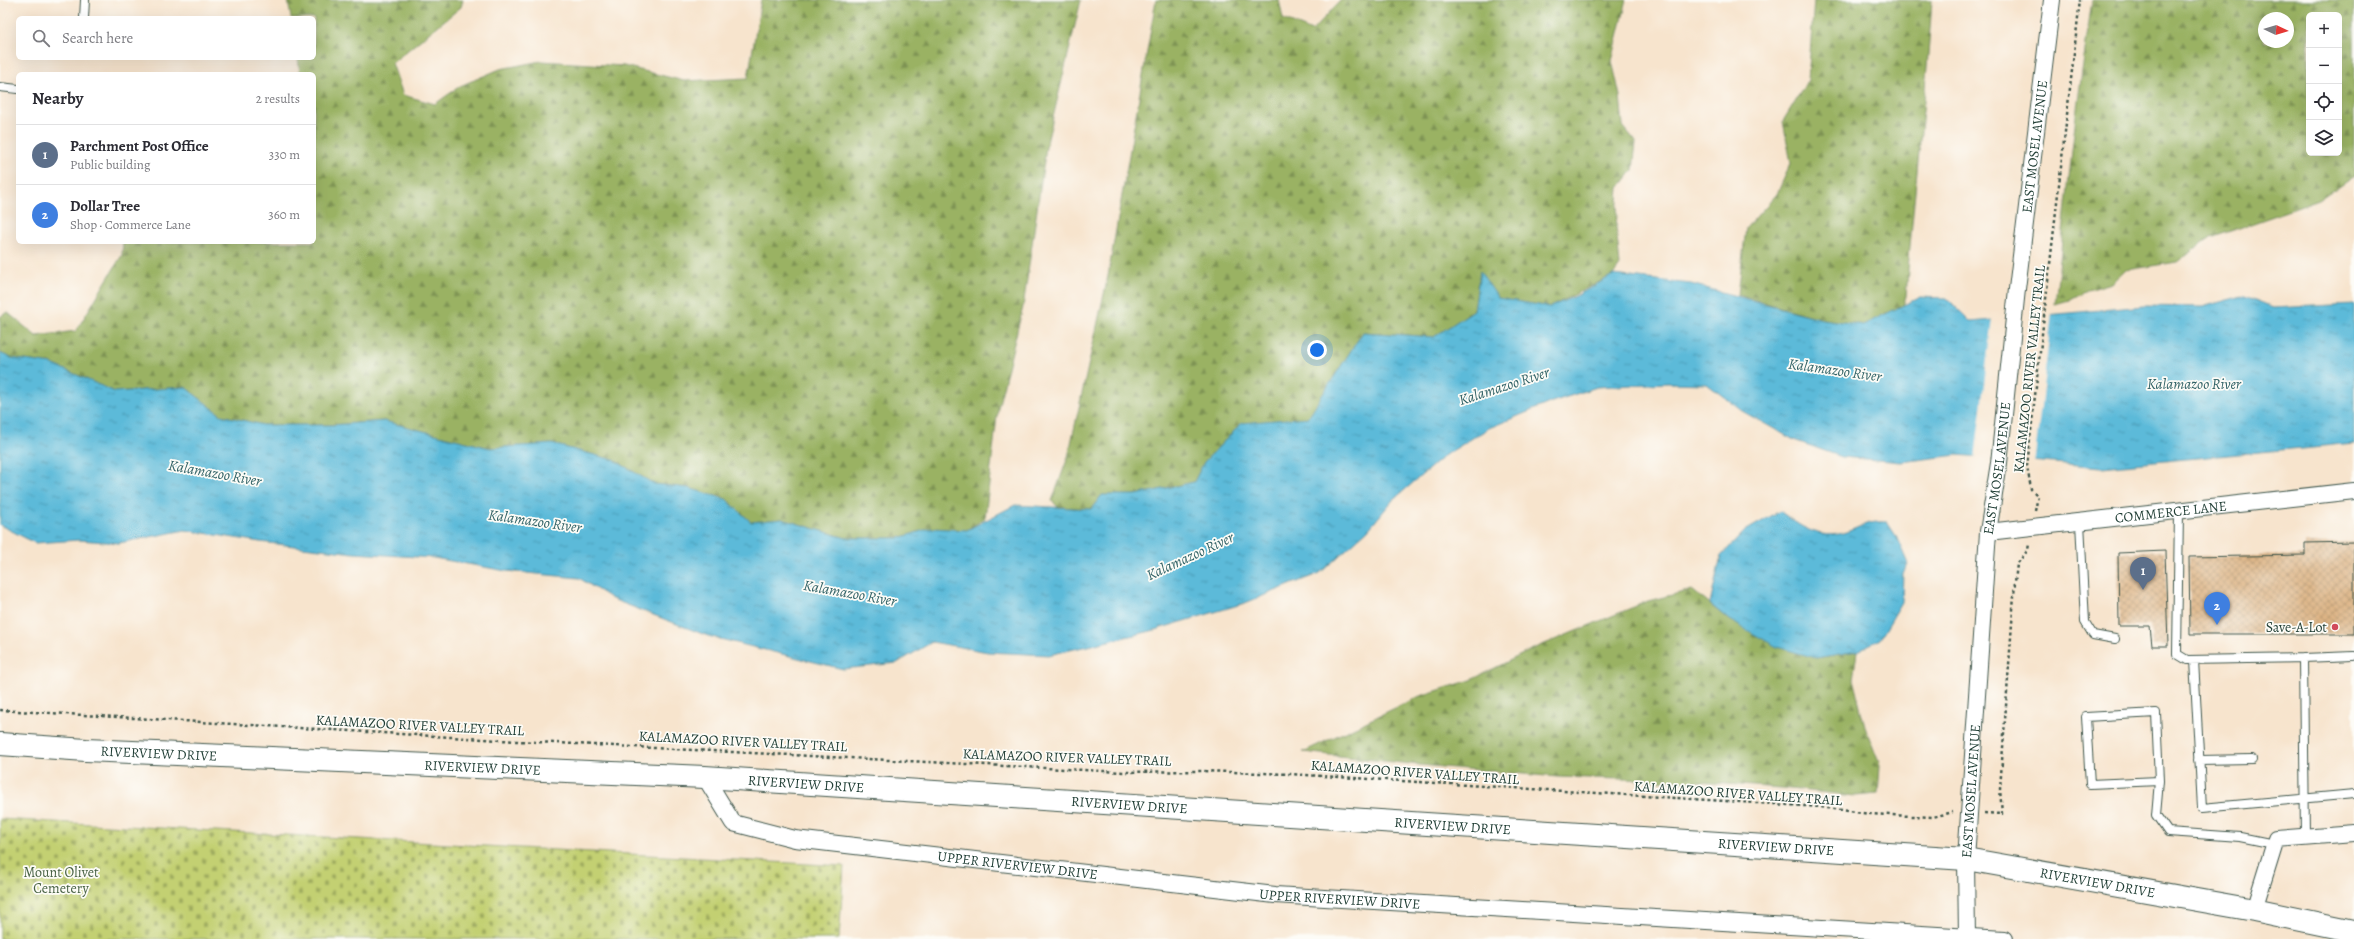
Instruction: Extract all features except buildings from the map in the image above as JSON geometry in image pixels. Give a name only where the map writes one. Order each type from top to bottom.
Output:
[{"type":"street","name":"EAST MOSEL AVENUE","points":[[1967,938],[1966,859],[1988,532],[1999,463],[2017,289],[2052,0]]},
{"type":"street","name":"COMMERCE LANE","points":[[1988,532],[2354,492]]},
{"type":"street","name":"RIVERVIEW DRIVE","points":[[0,744],[94,750],[705,777],[1966,859],[2254,910],[2354,931]]},
{"type":"street","name":"UPPER RIVERVIEW DRIVE","points":[[705,777],[733,823],[795,839],[1275,895],[1967,938],[2004,939]]},
{"type":"street","points":[[2254,910],[2276,839],[2354,832]]},
{"type":"lane","points":[[84,16],[85,0]]},
{"type":"lane","points":[[0,87],[16,89]]},
{"type":"lane","points":[[2178,511],[2178,654],[2186,660],[2354,656]]},
{"type":"lane","points":[[2080,522],[2085,622],[2093,635],[2115,639]]},
{"type":"lane","points":[[2303,658],[2305,836]]},
{"type":"lane","points":[[2194,660],[2202,808],[2305,797],[2354,794]]},
{"type":"lane","points":[[2158,781],[2090,784],[2086,717],[2156,713],[2158,781],[2156,815],[2168,832],[2240,837],[2274,844]]},
{"type":"lane","points":[[2199,760],[2252,759]]},
{"type":"path","name":"KALAMAZOO RIVER VALLEY TRAIL","points":[[0,710],[517,741],[1123,772],[1217,771],[1290,774],[1821,807],[1858,812],[1933,817],[1948,812],[2002,814],[2000,789],[2015,582],[2017,564],[2028,550],[2038,496],[2031,489],[2027,466],[2080,0]]},
{"type":"green space","points":[[288,0],[463,0],[461,7],[392,63],[403,95],[435,104],[460,86],[500,69],[541,61],[624,66],[684,81],[748,78],[761,0],[1081,0],[1046,147],[1023,307],[998,408],[985,518],[967,530],[931,528],[899,538],[846,538],[782,519],[751,522],[726,499],[688,488],[654,484],[614,460],[552,444],[490,448],[384,421],[331,425],[263,425],[221,415],[185,387],[115,392],[52,364],[11,358],[0,353],[0,317],[7,312],[36,336],[76,331],[122,255],[123,244],[316,244],[316,72],[300,72],[298,60],[316,60],[316,16],[291,16]]},
{"type":"green space","points":[[1156,0],[1279,0],[1283,19],[1312,31],[1341,0],[1627,0],[1612,61],[1620,96],[1623,126],[1636,142],[1633,170],[1619,188],[1616,227],[1620,265],[1613,275],[1550,307],[1498,298],[1480,272],[1474,310],[1434,337],[1363,332],[1308,418],[1242,423],[1204,462],[1194,482],[1136,495],[1102,495],[1091,509],[1058,507],[1052,501],[1068,457],[1108,276]]},
{"type":"green space","points":[[1814,0],[1932,0],[1906,296],[1903,306],[1863,325],[1822,319],[1738,295],[1746,228],[1777,194],[1791,163],[1783,121],[1808,80]]},
{"type":"green space","points":[[2092,0],[2354,0],[2354,176],[2319,200],[2208,239],[2177,262],[2126,270],[2112,283],[2087,290],[2069,300],[2055,304],[2076,115]]},
{"type":"green space","points":[[1692,590],[1729,620],[1816,658],[1857,651],[1853,679],[1865,727],[1880,765],[1878,794],[1855,796],[1781,788],[1684,781],[1558,777],[1420,765],[1303,752],[1420,696],[1471,680],[1535,648],[1648,601]]},
{"type":"green space","name":"Mount Olivet Cemetery","points":[[0,819],[844,866],[839,939],[0,939]]},
{"type":"water","name":"Kalamazoo River","points":[[1480,271],[1498,298],[1550,307],[1578,295],[1613,275],[1691,284],[1822,319],[1863,325],[1920,297],[1947,298],[1971,322],[2144,306],[2202,307],[2242,296],[2273,308],[2354,304],[2354,443],[2102,467],[1957,455],[1901,462],[1842,457],[1794,440],[1742,411],[1707,384],[1667,383],[1597,387],[1552,402],[1489,428],[1445,455],[1392,501],[1368,530],[1320,573],[1245,603],[1151,631],[1049,655],[988,652],[932,642],[897,663],[843,669],[708,636],[612,599],[579,578],[506,571],[434,558],[354,553],[260,542],[185,530],[119,543],[79,540],[35,543],[0,525],[0,353],[11,358],[52,364],[115,392],[185,387],[221,415],[263,425],[331,425],[384,421],[490,448],[552,444],[614,460],[654,484],[688,488],[726,499],[751,522],[782,519],[846,538],[899,538],[931,528],[967,530],[1015,505],[1091,509],[1102,495],[1136,495],[1194,482],[1204,462],[1242,423],[1308,417],[1363,332],[1434,337],[1474,310]]},
{"type":"water","points":[[1780,511],[1802,527],[1827,535],[1846,532],[1865,524],[1887,522],[1896,536],[1908,564],[1903,573],[1902,602],[1880,639],[1857,651],[1816,658],[1777,647],[1729,620],[1710,604],[1721,556],[1745,531]]},
{"type":"pier","points":[[2052,313],[2034,464],[1975,459],[1992,318]]},
{"type":"place","name":"Parchment Post Office","points":[[2143,590]]},
{"type":"place","name":"Dollar Tree","points":[[2217,625]]},
{"type":"place","name":"Save-A-Lot","points":[[2335,627]]}]
